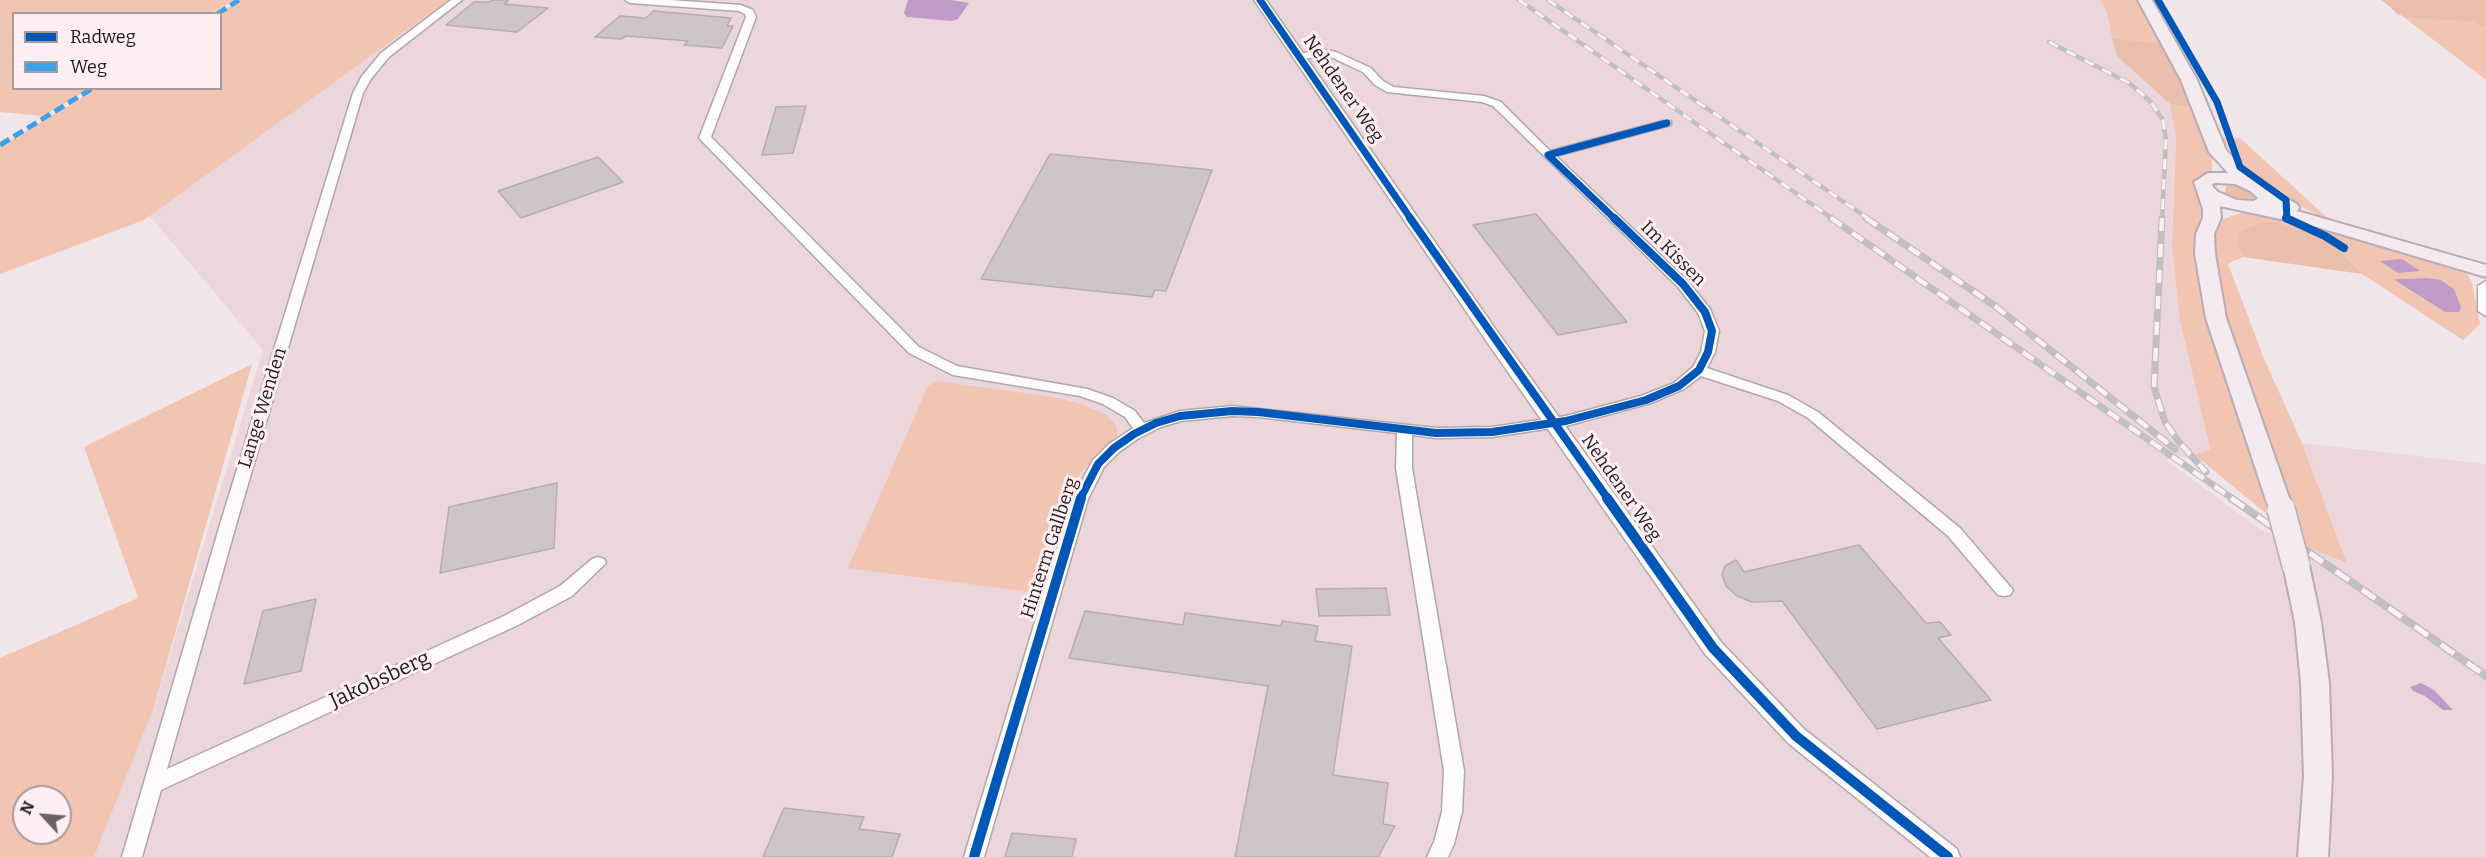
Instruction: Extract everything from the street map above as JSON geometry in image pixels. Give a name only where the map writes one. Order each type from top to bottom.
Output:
[{"type":"main road","points":[[2145,0],[2189,80],[2218,153],[2219,166],[2211,184],[2212,218],[2205,234],[2205,255],[2216,318],[2281,509],[2308,622],[2315,683],[2318,776],[2313,857]]},
{"type":"main road","points":[[2218,153],[2248,183],[2254,203]]},
{"type":"main road","points":[[2211,184],[2232,178],[2248,183]]},
{"type":"main road","points":[[2211,184],[2218,199],[2254,203],[2486,270]]},
{"type":"main road","points":[[2212,218],[2254,203]]},
{"type":"street","name":"Lange Wenden","points":[[132,857],[230,518],[358,93],[366,78],[384,55],[457,0]]},
{"type":"street","points":[[630,0],[741,8],[750,12],[751,17],[705,138],[914,350],[952,370],[1082,392],[1108,401],[1130,414],[1142,430]]},
{"type":"street","name":"Nehdener Weg","points":[[1260,0],[1301,56],[1493,338],[1555,422],[1713,648],[1796,736],[1948,857]]},
{"type":"street","name":"Im Kissen","points":[[1301,56],[1325,53],[1336,55],[1367,70],[1391,90],[1484,99],[1497,104],[1683,284],[1705,312],[1712,332],[1708,352],[1699,370]]},
{"type":"street","points":[[1548,155],[1667,123]]},
{"type":"street","points":[[2486,286],[2486,311]]},
{"type":"street","points":[[1555,422],[1646,400],[1679,386],[1699,370],[1783,398],[1813,415],[1954,532],[2004,590]]},
{"type":"street","name":"Hinterm Gallberg","points":[[974,857],[1080,499],[1098,464],[1114,448],[1142,430],[1180,416],[1232,411],[1258,412],[1404,430],[1476,434],[1555,422]]},
{"type":"street","points":[[1404,430],[1404,468],[1454,771],[1452,812],[1444,844],[1437,857]]},
{"type":"street","name":"Jakobsberg","points":[[154,784],[510,621],[566,591],[598,563]]},
{"type":"shaded area","points":[[0,0],[234,0],[214,12],[12,12],[12,90],[87,90],[43,116],[0,112]]},
{"type":"shaded area","points":[[241,0],[448,0],[144,220],[0,274],[0,147],[94,90],[222,90],[221,12]]},
{"type":"shaded area","points":[[446,0],[2100,0],[2107,13],[2117,56],[2170,104],[2176,139],[2172,246],[2180,321],[2210,449],[2195,455],[2166,460],[2261,530],[2347,563],[2302,443],[2486,464],[2486,857],[94,857],[153,710],[263,350],[149,215]]},
{"type":"shaded area","points":[[908,0],[951,0],[969,3],[958,19],[952,21],[907,17],[904,13]]},
{"type":"shaded area","points":[[2100,0],[2141,0],[2165,44],[2112,38],[2107,13]]},
{"type":"shaded area","points":[[2381,0],[2486,0],[2486,28],[2471,21],[2405,18]]},
{"type":"shaded area","points":[[2383,0],[2486,0],[2486,80],[2405,18],[2411,18],[2409,16],[2398,15]]},
{"type":"shaded area","points":[[2112,38],[2165,44],[2192,107],[2170,104],[2117,56]]},
{"type":"shaded area","points":[[2170,104],[2192,107],[2212,156],[2212,170],[2196,182],[2205,212],[2197,233],[2267,498],[2263,497],[2268,515],[2195,455],[2210,449],[2180,321],[2172,246],[2176,139]]},
{"type":"shaded area","points":[[2221,138],[2240,138],[2333,223],[2285,198],[2247,171]]},
{"type":"shaded area","points":[[2227,183],[2247,187],[2256,197],[2249,201],[2224,196]]},
{"type":"shaded area","points":[[2246,212],[2280,215],[2457,268],[2467,274],[2472,283],[2480,324],[2463,340],[2362,274],[2333,245],[2238,245],[2243,257],[2228,264],[2265,361],[2302,443],[2347,563],[2298,544],[2219,298],[2211,250],[2215,224]],"holes":[[[2428,278],[2443,281],[2454,289],[2460,307],[2445,312],[2396,281],[2397,279]]]},
{"type":"shaded area","points":[[2271,221],[2313,234],[2333,245],[2362,274],[2243,257],[2238,245],[2240,232]]},
{"type":"shaded area","points":[[2402,259],[2420,271],[2398,273],[2380,261]]},
{"type":"shaded area","points":[[2396,279],[2441,280],[2454,289],[2461,307],[2459,312],[2445,312],[2396,281]]},
{"type":"shaded area","points":[[252,364],[153,710],[94,857],[0,857],[0,658],[138,598],[84,447]]},
{"type":"shaded area","points":[[936,381],[1054,397],[1081,404],[1105,414],[1115,424],[1118,433],[1111,444],[1081,472],[1069,499],[1037,593],[848,568],[928,386]]},
{"type":"shaded area","points":[[2421,683],[2434,690],[2453,710],[2443,710],[2410,687]]},
{"type":"building","points":[[509,0],[504,4],[548,8],[517,32],[446,25],[474,2]]},
{"type":"building","points":[[654,11],[731,18],[727,26],[733,26],[722,48],[684,45],[688,41],[626,36],[621,39],[595,37],[620,16],[646,18]]},
{"type":"building","points":[[806,106],[793,153],[762,155],[776,107]]},
{"type":"building","points":[[1050,154],[1212,170],[1166,291],[1155,290],[1152,297],[981,279]]},
{"type":"building","points":[[598,157],[623,182],[521,218],[498,191]]},
{"type":"building","points":[[1536,214],[1627,322],[1558,335],[1473,225]]},
{"type":"building","points":[[557,483],[554,548],[440,573],[449,507]]},
{"type":"building","points":[[1859,545],[1926,623],[1940,622],[1951,635],[1938,638],[1991,700],[1877,729],[1782,601],[1752,602],[1737,596],[1726,586],[1722,575],[1725,566],[1736,560],[1744,572]]},
{"type":"building","points":[[1386,588],[1390,615],[1319,616],[1316,589]]},
{"type":"building","points":[[316,599],[301,671],[244,684],[263,611]]},
{"type":"building","points":[[1085,611],[1183,625],[1185,613],[1281,626],[1282,621],[1318,626],[1315,641],[1352,646],[1333,775],[1388,783],[1383,824],[1395,826],[1378,857],[1235,857],[1268,686],[1069,658]]},
{"type":"building","points":[[784,808],[864,817],[859,829],[900,834],[892,857],[763,857]]},
{"type":"building","points":[[1012,833],[1076,839],[1072,857],[1005,857]]},
{"type":"railway","points":[[1519,0],[1833,219]]},
{"type":"railway","points":[[1548,0],[1869,219]]},
{"type":"railway","points":[[2049,42],[2129,83],[2150,101],[2163,120],[2166,140],[2162,219]]},
{"type":"railway","points":[[1831,218],[2233,499]]},
{"type":"railway","points":[[1866,218],[1995,306],[2175,449]]},
{"type":"railway","points":[[2162,218],[2154,387],[2165,422],[2179,442],[2206,472]]},
{"type":"railway","points":[[2231,498],[2486,676]]},
{"type":"marked path","points":[[220,12],[239,0]]},
{"type":"marked path","points":[[0,145],[90,90]]},
{"type":"cycle path","points":[[1260,0],[1493,338],[1713,648],[1796,736],[1948,857]]},
{"type":"cycle path","points":[[2158,0],[2217,102],[2240,167],[2286,200],[2288,207],[2285,217],[2288,221],[2325,236],[2344,248]]},
{"type":"cycle path","points":[[974,857],[1080,499],[1098,464],[1114,448],[1134,434],[1156,423],[1180,416],[1232,411],[1436,433],[1492,432],[1566,421],[1646,400],[1679,386],[1699,370],[1708,352],[1712,331],[1705,312],[1683,284],[1548,155],[1667,123]]}]
